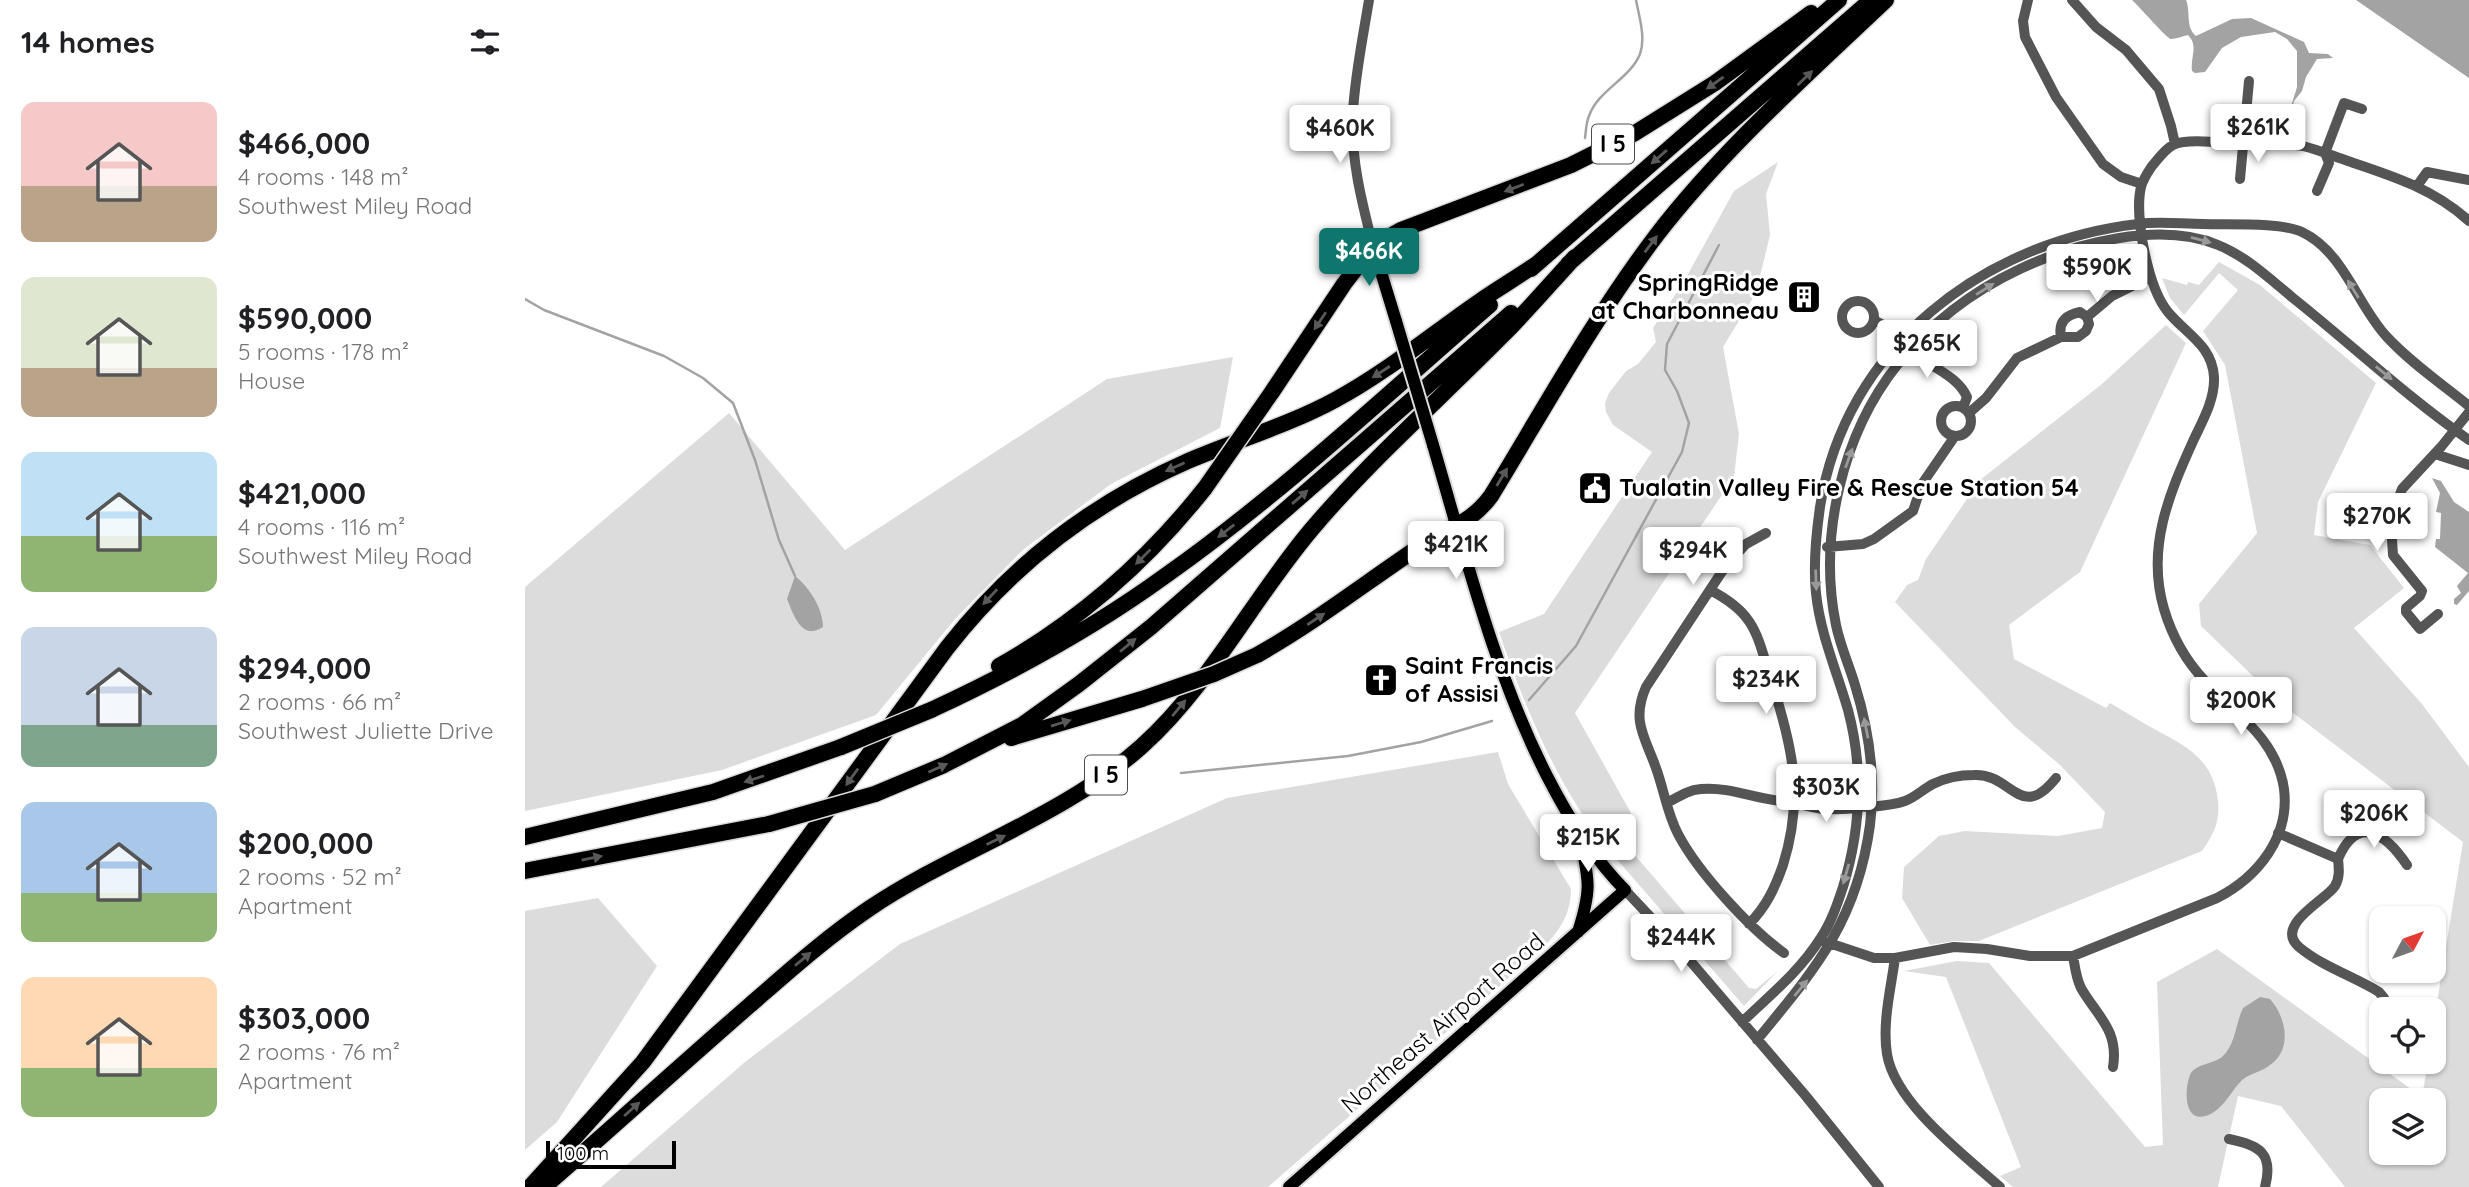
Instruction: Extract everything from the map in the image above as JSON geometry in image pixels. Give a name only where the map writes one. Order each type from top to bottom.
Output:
[{"type":"highway","name":"I 5","points":[[957,698],[982,676],[1043,639],[1103,594],[1158,542],[1205,488],[1344,284],[1373,246],[1401,230],[1570,165],[1636,133],[1715,83],[1830,0]]},
{"type":"highway","name":"I 5","points":[[525,838],[748,781],[841,747],[986,685],[1090,626],[1198,552],[1300,470],[1839,0]]},
{"type":"highway","name":"I 5","points":[[525,871],[769,824],[875,794],[914,779],[1022,725],[1116,656],[1871,0]]},
{"type":"highway","name":"I 5","points":[[972,751],[1142,699],[1214,674],[1257,654],[1314,620],[1428,541],[1475,515],[1490,496],[1600,316],[1635,264],[1682,204],[1774,108],[1886,0]]},
{"type":"highway","name":"I 5","points":[[544,1187],[841,928],[910,883],[1008,834],[1070,799],[1106,775],[1142,745],[1182,704],[1286,562],[1332,506],[1414,421],[1504,334],[1575,257]]},
{"type":"highway","name":"I 5","points":[[530,1187],[643,1062],[947,648],[997,589],[1022,566],[1075,524],[1161,473],[1306,414],[1356,388],[1538,263]]},
{"type":"highway","name":"I 5","points":[[525,827],[622,814]]},
{"type":"main road","points":[[1373,246],[1489,635],[1515,707],[1544,770],[1579,834],[1605,869],[1625,890]]},
{"type":"main road","points":[[1578,932],[1587,902],[1589,878],[1579,834]]},
{"type":"main road","name":"Northeast Airport Road","points":[[1289,1187],[1625,890]]},
{"type":"street","points":[[1369,0],[1356,81],[1353,130],[1357,176],[1373,246]]},
{"type":"street","points":[[2028,0],[2023,21],[2025,37],[2056,97],[2103,164],[2121,177],[2141,184]]},
{"type":"street","points":[[2072,0],[2096,27],[2126,50],[2159,89],[2172,126],[2175,144]]},
{"type":"street","points":[[2241,179],[2249,81]]},
{"type":"street","points":[[2317,191],[2329,163],[2325,153],[2344,103],[2362,110]]},
{"type":"street","points":[[1826,941],[1866,956],[1895,958],[1954,947],[2030,956],[2073,956],[2236,888],[2259,867],[2282,820],[2284,797],[2274,758],[2258,732],[2205,681],[2186,658],[2172,631],[2159,587],[2158,548],[2164,513],[2208,407],[2214,380],[2212,363],[2205,349],[2168,312],[2156,294],[2141,229],[2141,184],[2156,161],[2175,144],[2288,144],[2325,153],[2417,186],[2450,205],[2469,221]]},
{"type":"street","points":[[2417,186],[2427,172],[2469,180]]},
{"type":"street","points":[[1758,1040],[1810,976],[1826,941],[1856,836],[1859,807],[1856,743],[1825,637],[1816,595],[1816,547],[1822,494],[1841,433],[1864,390],[1903,338],[1937,306],[1997,266],[2060,240],[2141,229],[2278,227],[2303,233],[2318,242],[2333,257],[2388,338],[2469,409],[2435,454],[2402,489],[2397,506],[2392,548],[2396,562],[2422,591],[2406,608],[2406,612],[2420,629],[2438,614]]},
{"type":"street","points":[[1742,1022],[1826,941],[1849,907],[1858,881],[1872,807],[1871,761],[1867,729],[1833,610],[1830,576],[1836,508],[1846,465],[1860,429],[1887,378],[1913,346],[1963,303],[2015,271],[2069,250],[2141,229],[2202,239],[2235,253],[2469,440]]},
{"type":"street","points":[[2087,317],[2121,291],[2150,277]]},
{"type":"street","points":[[1955,436],[1942,427],[1942,414],[1951,406],[1966,410],[1986,398],[2017,358],[2061,337],[2078,337],[2086,331],[2087,317],[2080,312],[2070,314],[2062,321],[2061,337]]},
{"type":"street","points":[[1816,547],[1863,544],[1913,511],[1922,484],[1955,436],[1966,432],[1970,425],[1966,410],[1967,397],[1960,385],[1923,359],[1903,338],[1874,320]]},
{"type":"street","points":[[2435,454],[2469,465]]},
{"type":"street","points":[[1766,533],[1754,538],[1738,551],[1646,687],[1640,704],[1639,728],[1658,773],[1678,833],[1689,852],[1749,924],[1784,953]]},
{"type":"street","points":[[1710,590],[1737,605],[1753,628],[1791,746],[1796,802],[1786,854],[1766,905],[1749,924]]},
{"type":"street","points":[[1667,803],[1683,794],[1703,789],[1727,790],[1810,807],[1850,809],[1908,800],[1932,785],[1953,777],[1992,777],[2014,792],[2029,797],[2039,796],[2056,778]]},
{"type":"street","points":[[2332,805],[2357,834]]},
{"type":"street","points":[[2278,832],[2339,859]]},
{"type":"street","points":[[2383,997],[2379,992],[2318,961],[2300,947],[2292,936],[2305,912],[2335,886],[2339,876],[2339,859],[2348,841],[2357,834],[2366,832],[2382,837],[2394,846],[2407,864]]},
{"type":"street","points":[[1625,890],[1674,942],[1758,1040],[1879,1187]]},
{"type":"street","points":[[2073,956],[2079,983],[2108,1026],[2113,1049],[2113,1067]]},
{"type":"street","points":[[1895,958],[1886,1038],[1887,1054],[1896,1083],[1914,1107],[2000,1187]]},
{"type":"street","points":[[2229,1139],[2254,1145],[2262,1153],[2267,1167],[2265,1187]]},
{"type":"shaded area","points":[[2132,0],[2186,0],[2189,24],[2196,36],[2232,19],[2251,18],[2304,42],[2309,53],[2328,54],[2333,58],[2317,59],[2306,77],[2302,91],[2294,101],[2286,133],[2283,133],[2297,87],[2297,51],[2287,39],[2275,32],[2241,37],[2222,48],[2205,72],[2195,73],[2192,71],[2194,48],[2188,35],[2168,38]]},
{"type":"shaded area","points":[[2356,0],[2469,0],[2469,78]]},
{"type":"shaded area","points":[[1778,162],[1766,194],[1770,235],[1756,293],[1723,347],[1739,434],[1734,477],[1575,713],[1631,813],[1627,846],[1749,988],[1756,989],[1778,971],[1744,1006],[1601,841],[1584,817],[1542,740],[1499,632],[1544,614],[1652,452],[1613,425],[1606,412],[1605,403],[1609,393],[1626,371],[1638,364],[1656,342],[1653,328],[1683,283],[1734,191]]},
{"type":"shaded area","points":[[2219,262],[2260,285],[2376,383],[2318,502],[2314,535],[2370,545],[2404,588],[2354,628],[2422,704],[2469,767],[2469,1187],[2345,1187],[2281,1106],[2238,1096],[2218,1187],[2013,1187],[2000,1176],[2021,1167],[1946,977],[1904,971],[1957,961],[1989,963],[2145,1147],[2163,1145],[2157,982],[2217,949],[2369,1059],[2369,1074],[2390,1074],[2410,1088],[2369,1088],[2369,1165],[2446,1165],[2446,1088],[2424,1088],[2426,1074],[2446,1074],[2446,997],[2438,997],[2440,984],[2447,984],[2447,941],[2463,842],[2284,706],[2201,626],[2199,604],[2257,533],[2225,365],[2203,331],[2238,290],[2219,273],[2184,315],[2170,298],[2162,278],[2187,285],[2188,282],[2199,285]]},
{"type":"shaded area","points":[[2166,325],[2186,343],[2080,572],[2009,625],[2014,659],[2106,708],[2110,703],[2173,739],[2203,762],[2215,786],[2218,801],[2215,828],[2202,851],[1979,941],[1930,945],[1902,898],[1904,867],[1939,836],[1965,831],[2058,836],[2102,828],[2105,812],[2060,765],[2015,727],[1895,602],[1907,585],[1918,580],[1926,559],[1980,480],[2102,384]]},
{"type":"shaded area","points":[[1233,357],[1220,428],[1111,484],[1024,549],[955,619],[876,715],[722,770],[525,811],[525,587],[729,413],[845,550],[1107,379]]},
{"type":"shaded area","points":[[2432,478],[2441,481],[2454,502],[2469,512],[2469,591],[2457,605],[2454,604],[2454,599],[2461,593],[2457,586],[2468,573],[2435,547],[2436,539],[2440,539],[2441,513],[2436,512],[2440,493]]},
{"type":"shaded area","points":[[795,576],[818,605],[823,627],[816,631],[809,631],[800,625],[787,599]]},
{"type":"shaded area","points":[[1498,752],[1508,784],[1571,889],[1569,906],[1563,921],[1543,948],[1268,1187],[601,1187],[745,1062],[900,944],[1227,798]]},
{"type":"shaded area","points":[[598,898],[657,966],[557,1122],[525,1150],[525,911]]},
{"type":"shaded area","points":[[2260,997],[2270,999],[2280,1015],[2285,1033],[2282,1050],[2267,1067],[2242,1080],[2218,1109],[2204,1116],[2197,1116],[2192,1113],[2187,1099],[2192,1071],[2227,1052],[2243,1008]]},
{"type":"waterway","points":[[1585,138],[1587,121],[1593,107],[1629,71],[1640,54],[1642,34],[1636,0]]},
{"type":"waterway","points":[[1529,700],[1576,646],[1682,452],[1689,423],[1677,391],[1665,370],[1667,344],[1719,245]]},
{"type":"waterway","points":[[525,299],[544,310],[664,356],[703,378],[733,403],[755,460],[779,540],[795,576]]},
{"type":"waterway","points":[[1181,773],[1348,756],[1421,742],[1492,721]]},
{"type":"place","name":"SpringRidge at Charbonneau","points":[[1804,297]]},
{"type":"place","name":"Tualatin Valley Fire & Rescue Station 54","points":[[1595,488]]},
{"type":"place","name":"Saint Francis of Assisi","points":[[1381,680]]}]
